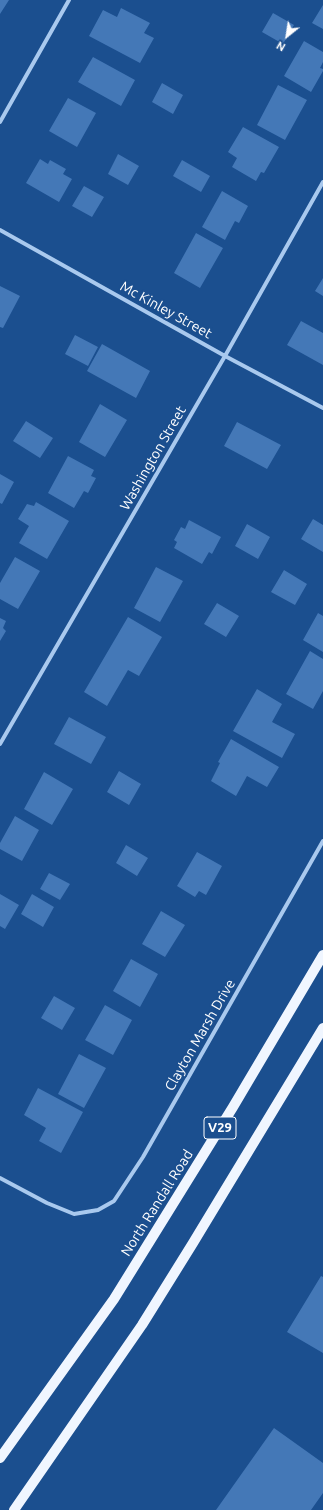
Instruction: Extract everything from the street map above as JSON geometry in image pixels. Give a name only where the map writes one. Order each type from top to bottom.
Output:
[{"type":"main road","name":"North Randall Road","points":[[0,1458],[114,1299],[229,1113],[323,955]]},
{"type":"main road","name":"V29","points":[[19,1507],[142,1325],[323,1028]]},
{"type":"street","points":[[0,122],[69,0]]},
{"type":"street","name":"Washington Street","points":[[0,744],[225,356],[323,182]]},
{"type":"street","name":"Mc Kinley Street","points":[[0,230],[225,356],[323,408]]},
{"type":"street","name":"Clayton Marsh Drive","points":[[0,1178],[47,1204],[74,1214],[98,1210],[114,1200],[143,1157],[323,841]]},
{"type":"building","points":[[0,0],[9,0],[0,14]]},
{"type":"building","points":[[323,5],[323,29],[312,23]]},
{"type":"building","points":[[121,8],[150,23],[144,33],[154,38],[140,63],[89,36],[103,10],[117,17]]},
{"type":"building","points":[[273,13],[294,25],[283,44],[262,32]]},
{"type":"building","points":[[304,41],[323,52],[323,62],[320,68],[323,69],[323,71],[311,92],[284,76]]},
{"type":"building","points":[[93,57],[135,80],[121,106],[78,82]]},
{"type":"building","points":[[162,83],[183,95],[173,114],[152,102]]},
{"type":"building","points":[[278,85],[307,100],[285,140],[257,125]]},
{"type":"building","points":[[68,98],[96,113],[77,147],[49,131]]},
{"type":"building","points":[[243,127],[279,147],[264,173],[261,172],[256,181],[232,167],[237,158],[228,152]]},
{"type":"building","points":[[118,154],[139,166],[128,185],[108,174]]},
{"type":"building","points":[[40,159],[48,164],[50,160],[66,169],[63,174],[72,179],[59,202],[26,183]]},
{"type":"building","points":[[182,160],[210,176],[201,192],[173,176]]},
{"type":"building","points":[[84,186],[104,197],[92,217],[72,206]]},
{"type":"building","points":[[222,191],[248,206],[239,223],[235,221],[225,240],[202,227]]},
{"type":"building","points":[[196,233],[223,248],[200,288],[174,273]]},
{"type":"building","points":[[323,278],[323,296],[315,291]]},
{"type":"building","points":[[0,286],[20,296],[3,328],[0,327]]},
{"type":"building","points":[[301,321],[323,333],[323,365],[287,345]]},
{"type":"building","points":[[75,335],[98,347],[88,366],[65,354]]},
{"type":"building","points":[[102,344],[150,371],[136,398],[87,371]]},
{"type":"building","points":[[100,404],[127,420],[105,457],[79,442]]},
{"type":"building","points":[[26,421],[53,438],[40,458],[13,441]]},
{"type":"building","points":[[237,422],[281,445],[267,469],[224,446]]},
{"type":"building","points":[[68,456],[94,470],[91,476],[96,478],[88,493],[84,491],[74,508],[48,493]]},
{"type":"building","points":[[0,474],[14,482],[2,504],[0,503]]},
{"type":"building","points":[[36,502],[69,521],[47,559],[19,543],[29,526],[18,519],[27,504],[34,506]]},
{"type":"building","points":[[313,519],[323,525],[323,552],[301,539]]},
{"type":"building","points":[[189,520],[221,537],[212,554],[209,552],[202,564],[174,548],[177,542],[174,540],[181,527],[185,529]]},
{"type":"building","points":[[247,524],[270,537],[258,559],[235,546]]},
{"type":"building","points":[[15,557],[40,571],[18,609],[0,599],[0,583]]},
{"type":"building","points":[[156,567],[183,581],[160,622],[134,608]]},
{"type":"building","points":[[284,570],[307,584],[295,605],[271,592]]},
{"type":"building","points":[[217,603],[239,616],[226,637],[204,624]]},
{"type":"building","points":[[318,613],[323,616],[323,652],[303,640]]},
{"type":"building","points":[[128,617],[162,637],[139,676],[128,670],[107,706],[84,692]]},
{"type":"building","points":[[0,618],[6,621],[3,628],[6,631],[0,641]]},
{"type":"building","points":[[310,651],[323,659],[323,691],[313,709],[286,694]]},
{"type":"building","points":[[257,689],[282,704],[272,722],[295,734],[282,758],[233,731]]},
{"type":"building","points":[[69,717],[106,737],[91,764],[54,744]]},
{"type":"building","points":[[231,739],[279,767],[267,787],[247,776],[236,796],[211,781],[220,763],[218,762]]},
{"type":"building","points":[[119,771],[141,784],[129,805],[107,792]]},
{"type":"building","points":[[44,772],[73,789],[52,825],[24,809]]},
{"type":"building","points":[[15,816],[39,830],[22,861],[0,849],[0,843]]},
{"type":"building","points":[[126,845],[148,858],[137,876],[116,863]]},
{"type":"building","points":[[197,852],[222,866],[206,895],[199,891],[195,897],[177,886]]},
{"type":"building","points":[[49,873],[70,884],[60,900],[40,889]]},
{"type":"building","points":[[0,894],[19,905],[5,929],[0,926]]},
{"type":"building","points":[[32,894],[54,907],[43,927],[21,914]]},
{"type":"building","points":[[161,911],[185,925],[165,957],[142,944]]},
{"type":"building","points":[[131,959],[158,974],[140,1007],[113,991]]},
{"type":"building","points":[[54,996],[75,1008],[62,1030],[41,1018]]},
{"type":"building","points":[[105,1005],[132,1020],[113,1055],[85,1040]]},
{"type":"building","points":[[79,1054],[106,1068],[84,1108],[58,1094]]},
{"type":"building","points":[[38,1088],[83,1112],[61,1153],[39,1141],[46,1128],[24,1115]]},
{"type":"building","points":[[321,1276],[323,1277],[323,1353],[287,1332]]},
{"type":"building","points":[[274,1428],[323,1463],[323,1493],[311,1510],[216,1510]]}]
